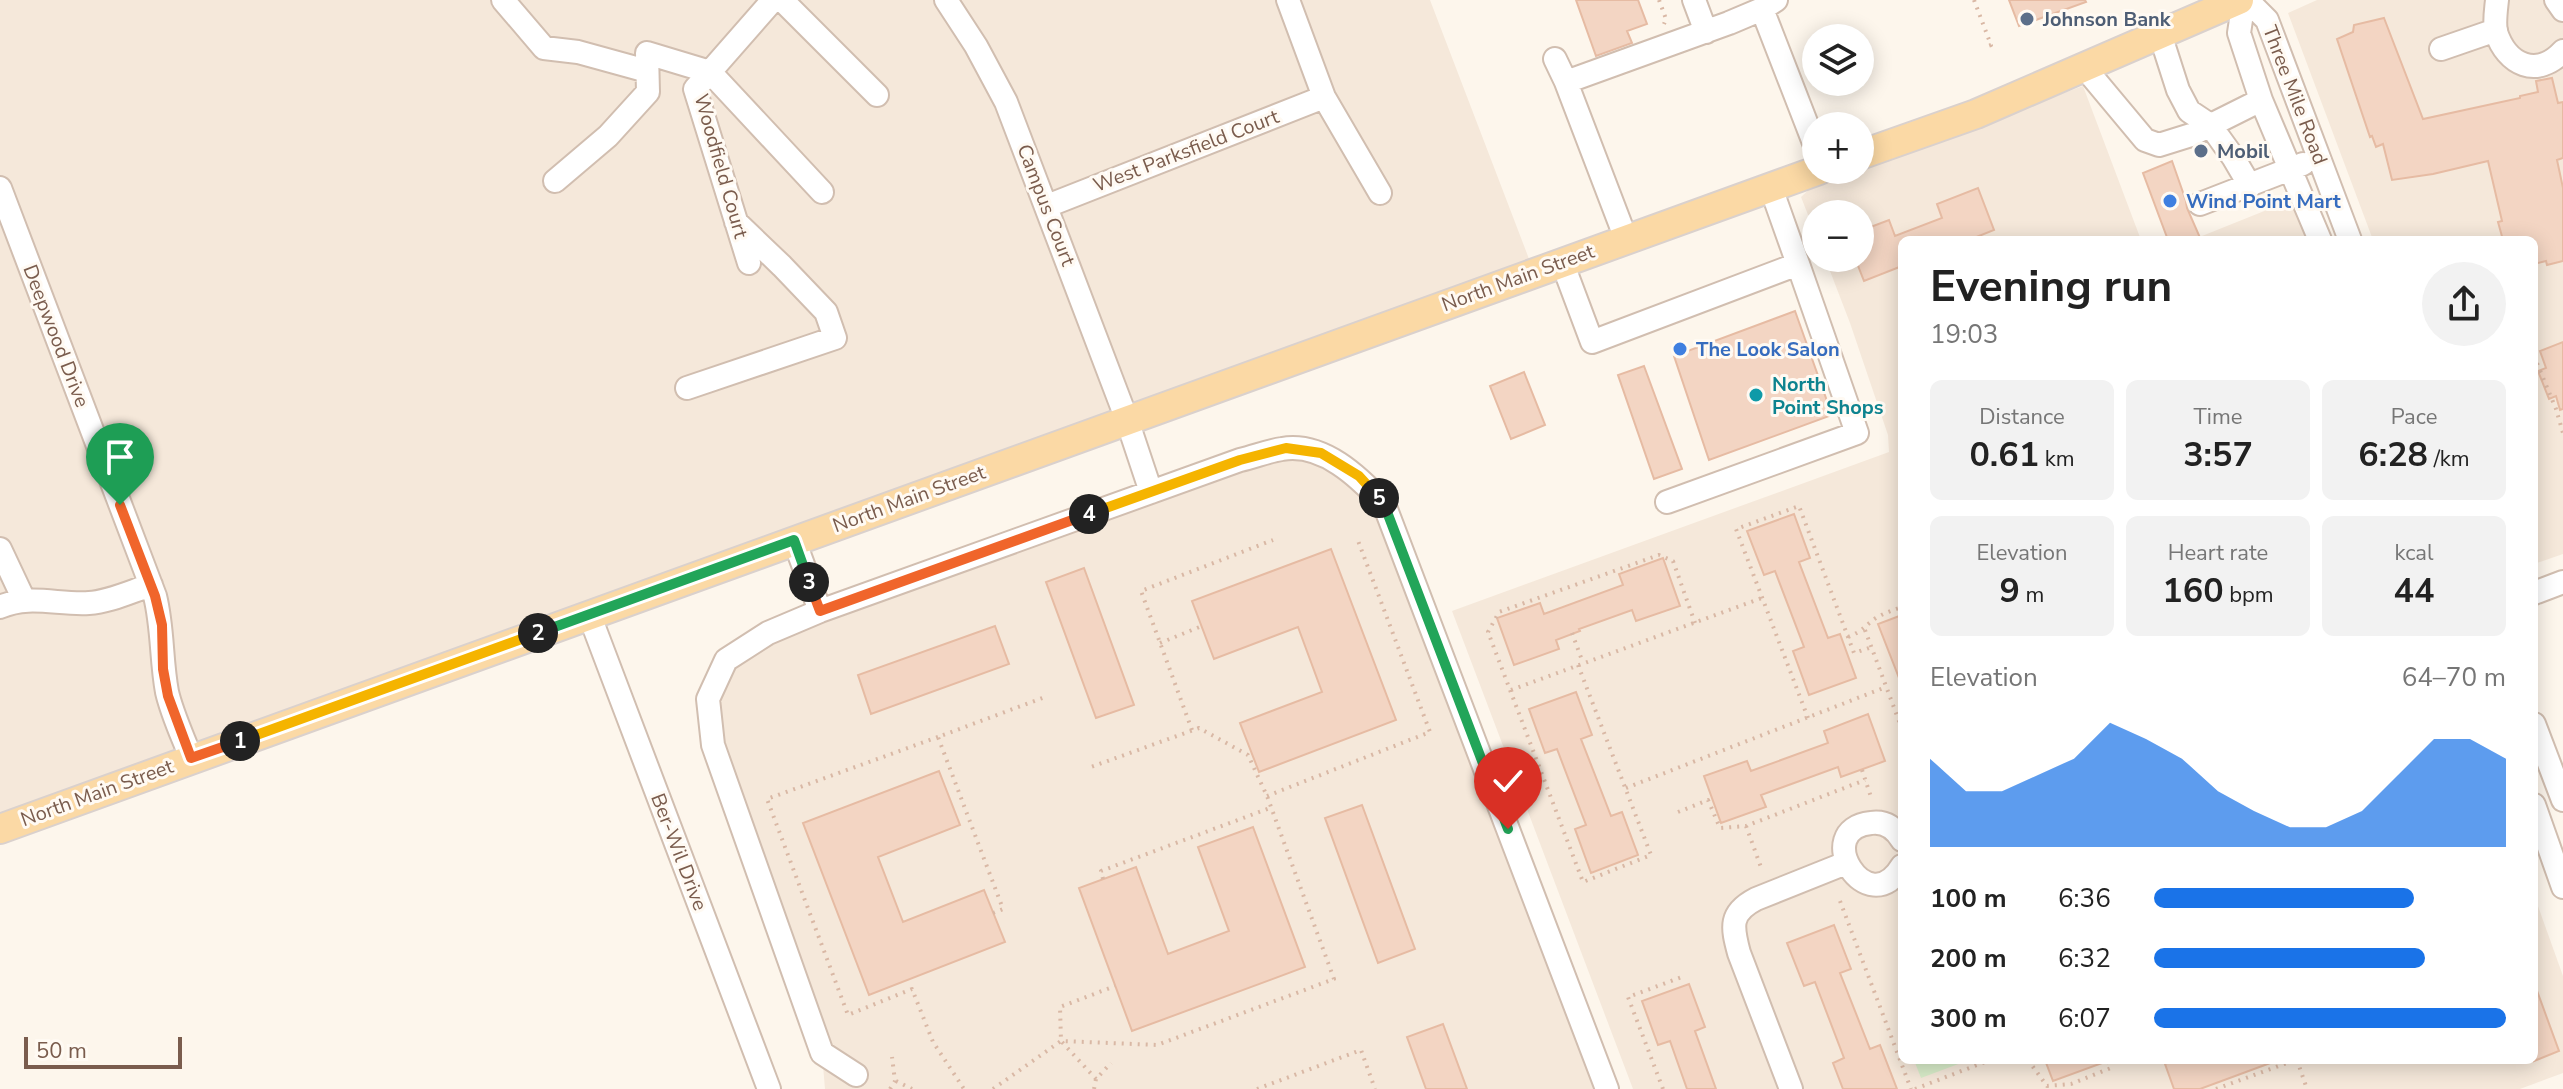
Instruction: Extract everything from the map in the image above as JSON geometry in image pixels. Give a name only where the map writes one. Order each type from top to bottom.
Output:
[{"type":"main road","points":[[1874,150],[1976,114],[2244,0]]},
{"type":"main road","name":"North Main Street","points":[[0,829],[1802,176]]},
{"type":"street","name":"Woodfield Court","points":[[503,0],[544,48],[710,72],[822,192]]},
{"type":"street","name":"Woodfield Court","points":[[749,263],[695,89],[773,0]]},
{"type":"street","points":[[782,0],[877,95]]},
{"type":"street","name":"Campus Court","points":[[946,0],[976,46],[1006,102],[1127,420],[1151,492]]},
{"type":"street","points":[[1288,0],[1324,97],[1380,193]]},
{"type":"street","points":[[1694,0],[1706,32]]},
{"type":"street","name":"Three Mile Road","points":[[2244,0],[2239,33],[2261,100],[2318,236]]},
{"type":"street","name":"Three Mile Road","points":[[2244,0],[2267,20],[2348,236]]},
{"type":"street","points":[[2497,0],[2496,30],[2508,55],[2516,62],[2532,66],[2549,64],[2563,51]]},
{"type":"street","points":[[2556,0],[2563,10]]},
{"type":"street","points":[[1566,82],[1706,32],[1769,5],[1804,112]]},
{"type":"street","points":[[2441,49],[2496,30]]},
{"type":"street","points":[[2160,34],[2178,90],[2189,111],[2210,125],[2250,186]]},
{"type":"street","points":[[1555,59],[1626,239]]},
{"type":"street","points":[[555,181],[608,136],[648,92],[647,62]]},
{"type":"street","points":[[2084,67],[2145,140],[2159,145],[2191,135],[2261,100]]},
{"type":"street","name":"West Parksfield Court","points":[[1047,206],[1324,97]]},
{"type":"street","points":[[2200,204],[2319,158]]},
{"type":"street","name":"Deepwood Drive","points":[[0,188],[151,585],[162,625],[163,669],[168,696],[191,758]]},
{"type":"street","points":[[1667,502],[1857,433],[1771,188]]},
{"type":"street","points":[[687,388],[835,338],[826,312],[736,222]]},
{"type":"street","points":[[1562,262],[1592,342],[1798,264]]},
{"type":"street","points":[[856,1075],[822,1053],[713,745],[708,699],[726,660],[768,633],[820,611],[1240,460],[1286,448],[1321,453],[1359,476],[1384,504],[1607,1089]]},
{"type":"street","points":[[794,540],[820,611]]},
{"type":"street","points":[[0,549],[24,600]]},
{"type":"street","points":[[2538,591],[2563,582]]},
{"type":"street","points":[[0,607],[24,600],[91,603],[151,585]]},
{"type":"street","name":"Ber-Wil Drive","points":[[589,614],[769,1089]]},
{"type":"street","points":[[2538,734],[2563,800]]},
{"type":"street","points":[[2538,816],[2563,887]]},
{"type":"street","points":[[1898,834],[1885,824],[1865,823],[1850,835],[1844,853],[1851,873],[1869,883],[1889,880],[1898,870]]},
{"type":"street","points":[[1791,1089],[1739,953],[1734,937],[1735,917],[1743,905],[1846,863]]},
{"type":"path","points":[[1974,0],[1991,45],[1985,47]]},
{"type":"path","points":[[2538,366],[2563,433]]},
{"type":"path","points":[[1808,718],[1736,529],[1799,506],[1854,653],[1872,647]]},
{"type":"path","points":[[1267,796],[1430,732],[1357,538]]},
{"type":"path","points":[[1192,730],[1141,591],[1273,540]]},
{"type":"path","points":[[1572,633],[1651,855],[1583,882],[1488,632],[1499,612],[1659,555],[1673,561],[1695,623]]},
{"type":"path","points":[[1511,690],[1762,598]]},
{"type":"path","points":[[1848,637],[1865,630],[1871,621],[1881,615],[1898,609]]},
{"type":"path","points":[[1160,643],[1202,626]]},
{"type":"path","points":[[1865,630],[1898,718]]},
{"type":"path","points":[[1626,788],[1886,687]]},
{"type":"path","points":[[964,1089],[933,1042],[912,989],[848,1015],[767,799],[1045,697]]},
{"type":"path","points":[[993,1089],[1061,1041],[1157,1045],[1334,979],[1267,796],[1248,755],[1199,728],[1091,767]]},
{"type":"path","points":[[938,737],[1003,909],[993,913]]},
{"type":"path","points":[[1862,770],[1872,800]]},
{"type":"path","points":[[1678,812],[1708,800],[1720,828],[1746,826],[1865,780]]},
{"type":"path","points":[[1103,879],[1101,871],[1271,808]]},
{"type":"path","points":[[1746,826],[1762,870]]},
{"type":"path","points":[[1840,901],[1898,1050]]},
{"type":"path","points":[[1663,1089],[1628,997],[1682,977]]},
{"type":"path","points":[[1096,1079],[1061,1041],[1060,1007],[1115,986]]},
{"type":"path","points":[[1257,1089],[1361,1050],[1375,1089]]},
{"type":"path","points":[[890,1089],[895,1081],[892,1057]]},
{"type":"path","points":[[1094,1089],[1096,1079],[1111,1063]]},
{"type":"path","points":[[1903,1064],[1913,1089],[1979,1064]]},
{"type":"path","points":[[2031,1064],[2047,1086],[2071,1084],[2111,1068],[2110,1064]]},
{"type":"path","points":[[2216,1089],[2285,1064]]},
{"type":"path","points":[[2298,1064],[2307,1089]]},
{"type":"path","points":[[895,1081],[912,1089]]},
{"type":"shaded area","points":[[0,0],[1430,0],[1534,272],[0,828]]},
{"type":"shaded area","points":[[2317,0],[2563,0],[2563,554],[2538,563],[2538,236],[2372,236],[2288,13]]},
{"type":"shaded area","points":[[2083,86],[2139,236],[1898,236],[1898,1064],[2538,1064],[2538,906],[2563,976],[2563,1073],[2520,1089],[1633,1089],[1452,611],[1889,452],[1888,435],[1830,272],[1874,272],[1874,200],[1802,200],[1801,197],[1814,185],[1874,184],[1874,162]]},
{"type":"shaded area","points":[[2294,199],[2302,215],[2306,236],[2202,236]]},
{"type":"shaded area","points":[[1321,453],[1384,504],[1607,1089],[825,1089],[822,1053],[708,699],[726,660],[768,633],[1240,460]]},
{"type":"green space","points":[[1916,1064],[1958,1064],[1921,1078]]},
{"type":"building","points":[[1576,0],[1638,0],[1647,24],[1627,31],[1632,43],[1596,56]]},
{"type":"building","name":"Johnson Bank","points":[[2009,0],[2085,0],[2086,2],[2019,26]]},
{"type":"building","points":[[2384,18],[2423,119],[2520,98],[2538,92],[2536,81],[2552,78],[2558,103],[2563,102],[2563,158],[2557,160],[2563,188],[2563,261],[2547,265],[2546,261],[2538,263],[2538,236],[2502,236],[2498,222],[2502,221],[2488,161],[2392,180],[2383,144],[2376,147],[2370,137],[2337,39],[2353,32],[2354,25]]},
{"type":"building","name":"Wind Point Mart","points":[[2172,161],[2199,236],[2167,236],[2143,173]]},
{"type":"building","points":[[1978,188],[1994,230],[1979,236],[1898,236],[1898,268],[1864,281],[1860,272],[1874,272],[1874,226],[1889,220],[1895,236],[1942,218],[1937,204]]},
{"type":"building","name":"North Point Shops","points":[[1795,311],[1832,415],[1709,460],[1674,356]]},
{"type":"building","points":[[2563,342],[2563,409],[2560,410],[2556,396],[2549,399],[2538,371],[2546,368],[2540,351]]},
{"type":"building","points":[[1644,366],[1682,469],[1654,479],[1618,375]]},
{"type":"building","points":[[1524,372],[1545,425],[1511,439],[1490,386]]},
{"type":"building","points":[[1794,514],[1810,558],[1799,562],[1828,638],[1840,634],[1856,678],[1809,695],[1793,651],[1804,647],[1775,571],[1764,575],[1747,531]]},
{"type":"building","points":[[1331,549],[1396,720],[1259,772],[1240,723],[1322,692],[1298,627],[1214,659],[1192,601]]},
{"type":"building","points":[[1663,558],[1680,606],[1636,621],[1632,610],[1579,629],[1556,640],[1559,649],[1514,665],[1497,618],[1540,603],[1544,614],[1623,585],[1619,574]]},
{"type":"building","points":[[1084,568],[1134,705],[1096,718],[1046,582]]},
{"type":"building","points":[[1898,616],[1898,675],[1878,624]]},
{"type":"building","points":[[995,626],[1009,664],[871,714],[858,675]]},
{"type":"building","points":[[1576,692],[1592,735],[1581,739],[1611,816],[1622,812],[1638,855],[1591,873],[1575,829],[1586,825],[1557,749],[1545,753],[1529,709]]},
{"type":"building","points":[[1868,714],[1885,761],[1841,777],[1838,767],[1761,795],[1766,807],[1721,823],[1704,776],[1747,761],[1751,771],[1828,743],[1824,731]]},
{"type":"building","points":[[939,771],[960,825],[878,857],[903,922],[984,890],[1005,942],[869,995],[803,823]]},
{"type":"building","points":[[1362,805],[1415,949],[1378,963],[1325,818]]},
{"type":"building","points":[[1253,827],[1305,967],[1132,1031],[1079,888],[1136,867],[1168,954],[1229,931],[1198,847]]},
{"type":"building","points":[[1834,925],[1851,969],[1840,973],[1870,1049],[1880,1045],[1897,1089],[1843,1089],[1833,1063],[1844,1058],[1815,982],[1804,986],[1787,943]]},
{"type":"building","points":[[1689,984],[1705,1027],[1695,1031],[1716,1089],[1687,1089],[1670,1041],[1658,1045],[1642,1001]]},
{"type":"building","points":[[2538,993],[2559,1051],[2538,1059]]},
{"type":"building","points":[[1443,1024],[1467,1089],[1426,1089],[1407,1037]]},
{"type":"building","points":[[2047,1064],[2100,1064],[2053,1081]]},
{"type":"building","points":[[2165,1064],[2268,1064],[2200,1089],[2174,1089]]},
{"type":"place","name":"Johnson Bank","points":[[2027,19]]},
{"type":"place","name":"Mobil","points":[[2201,151]]},
{"type":"place","name":"Wind Point Mart","points":[[2170,201]]},
{"type":"place","name":"The Look Salon","points":[[1680,349]]},
{"type":"place","name":"North Point Shops","points":[[1756,395]]},
{"type":"route","points":[[120,505],[155,596],[162,625],[163,669],[168,696],[191,758],[794,540],[820,611],[1240,460],[1286,448],[1321,453],[1359,476],[1384,504],[1508,829]]}]
